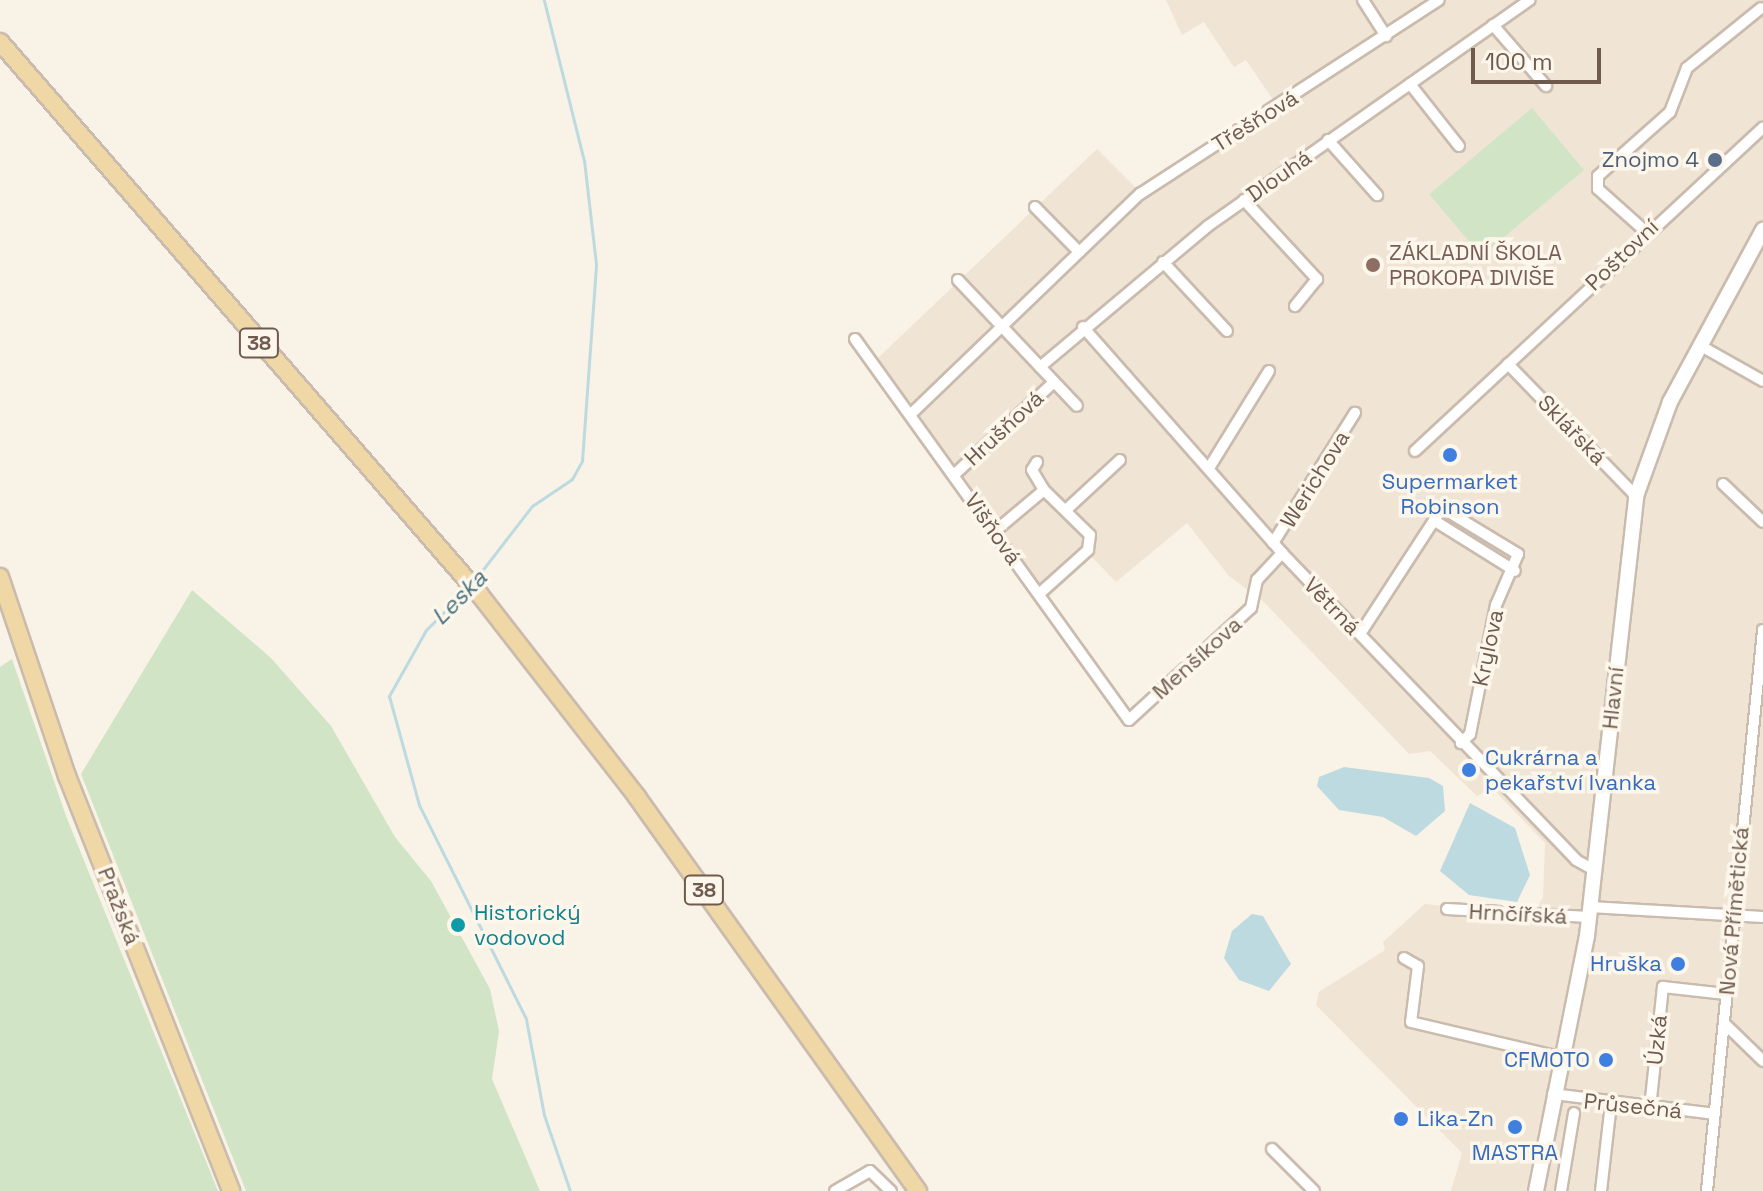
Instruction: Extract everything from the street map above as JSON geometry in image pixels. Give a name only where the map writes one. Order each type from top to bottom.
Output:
[{"type":"main road","name":"38","points":[[0,42],[480,595],[637,797],[918,1191]]},
{"type":"main road","name":"Hlavní","points":[[1536,1191],[1559,1057],[1590,912],[1636,496],[1650,445],[1763,230]]},
{"type":"main road","name":"Pražská","points":[[0,577],[67,776],[231,1191]]},
{"type":"street","points":[[1363,0],[1386,36]]},
{"type":"street","name":"Třešňová","points":[[911,414],[1140,194],[1439,0]]},
{"type":"street","name":"Dlouhá","points":[[1040,367],[1083,327],[1244,200],[1530,0]]},
{"type":"street","points":[[1645,231],[1598,189],[1598,176],[1670,112],[1687,68],[1762,9],[1750,0]]},
{"type":"street","points":[[1493,25],[1546,86]]},
{"type":"street","points":[[1410,84],[1459,146]]},
{"type":"street","name":"Poštovní","points":[[1415,451],[1645,231],[1763,128]]},
{"type":"street","points":[[1328,140],[1377,195]]},
{"type":"street","points":[[1244,200],[1317,279],[1295,306]]},
{"type":"street","points":[[1035,207],[1079,252]]},
{"type":"street","points":[[1163,262],[1227,331]]},
{"type":"street","points":[[958,280],[1001,327]]},
{"type":"street","name":"Hrušňová","points":[[1001,327],[1077,406]]},
{"type":"street","name":"Větrná","points":[[1083,327],[1282,553],[1461,743],[1594,870]]},
{"type":"street","name":"Višňová","points":[[855,339],[1129,720]]},
{"type":"street","points":[[1701,346],[1763,381]]},
{"type":"street","name":"Sklářská","points":[[1508,364],[1636,496]]},
{"type":"street","points":[[1209,468],[1269,371]]},
{"type":"street","name":"Hrušňová","points":[[955,474],[1054,382]]},
{"type":"street","name":"Werichova","points":[[1273,543],[1355,413]]},
{"type":"street","points":[[1067,509],[1120,460]]},
{"type":"street","points":[[1037,462],[1033,473],[1044,490],[1067,509],[1091,545],[1039,594]]},
{"type":"street","points":[[1723,484],[1763,522]]},
{"type":"street","points":[[994,532],[1044,490]]},
{"type":"street","points":[[1360,634],[1442,508],[1518,554],[1515,571],[1435,521]]},
{"type":"street","name":"Menšíkova","points":[[1129,720],[1251,608],[1254,585],[1282,553]]},
{"type":"street","name":"Krylova","points":[[1461,743],[1470,734],[1496,605],[1515,571]]},
{"type":"street","name":"Nová Přímětická","points":[[1707,1191],[1725,1024],[1731,913],[1763,630]]},
{"type":"street","name":"Hrnčířská","points":[[1447,909],[1731,913],[1763,917]]},
{"type":"street","points":[[1404,958],[1418,966],[1411,1022],[1559,1057]]},
{"type":"street","name":"Úzká","points":[[1650,1108],[1663,987],[1726,994]]},
{"type":"street","points":[[1725,1024],[1763,1061]]},
{"type":"street","name":"Průsečná","points":[[1553,1094],[1715,1114]]},
{"type":"street","points":[[1601,1191],[1611,1103]]},
{"type":"street","points":[[1561,1191],[1574,1113]]},
{"type":"street","points":[[1272,1149],[1314,1191]]},
{"type":"street","points":[[835,1191],[870,1171],[891,1191]]},
{"type":"shaded area","points":[[1166,0],[1763,0],[1763,1191],[1451,1191],[1462,1153],[1316,1005],[1319,992],[1385,950],[1383,942],[1425,904],[1530,916],[1543,898],[1545,843],[1492,788],[1477,796],[1430,751],[1409,754],[1264,602],[1229,576],[1187,523],[1116,582],[1092,557],[1046,599],[878,358],[1097,149],[1144,196],[1276,104],[1246,60],[1234,67],[1204,22],[1182,35]]},
{"type":"green space","points":[[1532,108],[1584,170],[1481,256],[1429,194]]},
{"type":"green space","points":[[192,590],[271,658],[331,726],[395,837],[431,881],[490,989],[499,1031],[492,1079],[540,1191],[246,1191],[81,774]]},
{"type":"green space","points":[[12,659],[66,816],[218,1191],[0,1191],[0,667]]},
{"type":"water","points":[[1344,767],[1429,778],[1443,786],[1445,811],[1416,836],[1383,817],[1339,810],[1317,786],[1319,777]]},
{"type":"water","points":[[1470,803],[1515,828],[1530,875],[1517,902],[1469,895],[1440,871]]},
{"type":"water","points":[[1252,914],[1263,916],[1291,964],[1269,991],[1239,980],[1224,958],[1232,931]]},
{"type":"waterway","name":"Leska","points":[[474,581],[532,506],[572,479],[582,461],[596,264],[584,161],[544,0]]},
{"type":"waterway","name":"Leska","points":[[466,590],[426,630],[389,696],[419,805],[526,1019],[544,1115],[570,1191]]},
{"type":"place","name":"Znojmo 4","points":[[1715,160]]},
{"type":"place","name":"ZÁKLADNÍ ŠKOLA PROKOPA DIVIŠE","points":[[1373,265]]},
{"type":"place","name":"Supermarket Robinson","points":[[1450,455]]},
{"type":"place","name":"Cukrárna a pekařství Ivanka","points":[[1469,770]]},
{"type":"place","name":"Historický vodovod","points":[[458,925]]},
{"type":"place","name":"Hruška","points":[[1678,964]]},
{"type":"place","name":"CFMOTO","points":[[1606,1060]]},
{"type":"place","name":"Lika-Zn","points":[[1401,1119]]},
{"type":"place","name":"MASTRA","points":[[1515,1127]]}]
